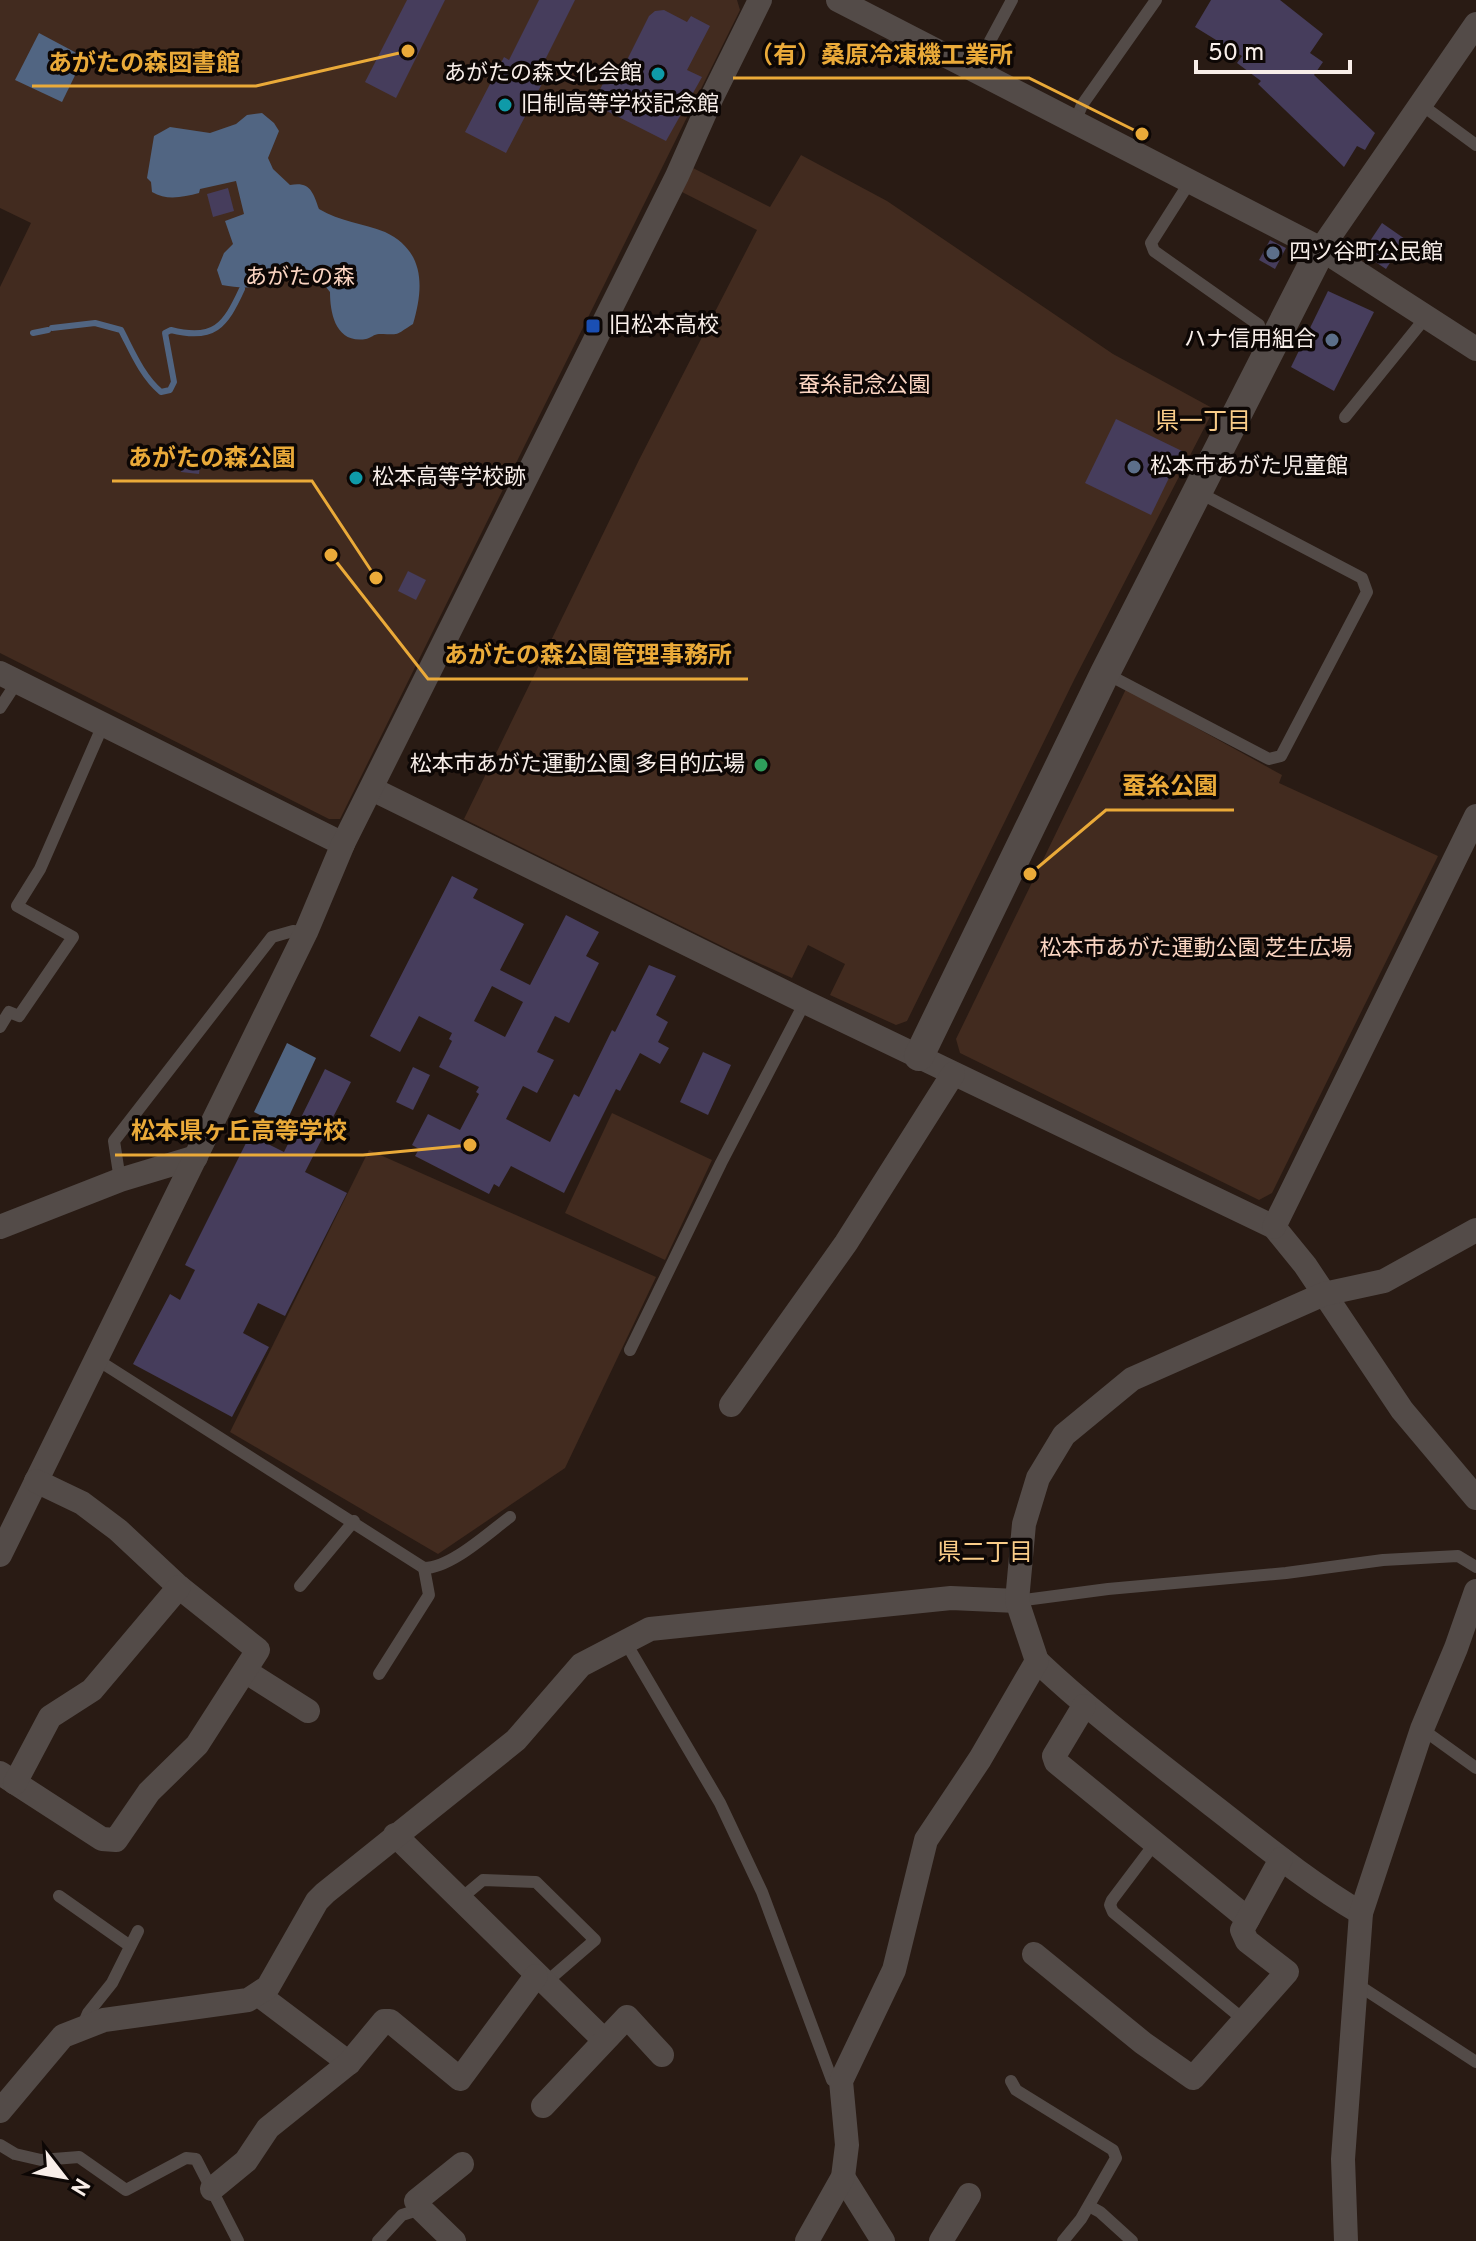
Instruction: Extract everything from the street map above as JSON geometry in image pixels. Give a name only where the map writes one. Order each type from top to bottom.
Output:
[{"type":"street","points":[[0,1555],[306,932],[343,844],[677,176],[760,0]]},
{"type":"street","points":[[838,0],[1321,249],[1476,349]]},
{"type":"street","points":[[919,1056],[1105,673],[1321,249],[1476,24]]},
{"type":"street","points":[[9,678],[343,844]]},
{"type":"street","points":[[372,789],[953,1074],[1274,1227],[1289,1242],[1402,1410],[1476,1498]]},
{"type":"street","points":[[1274,1227],[1476,816]]},
{"type":"street","points":[[731,1405],[846,1243],[953,1074]]},
{"type":"street","points":[[0,1227],[120,1180],[196,1157]]},
{"type":"street","points":[[1361,1913],[1325,1892],[1084,1706],[1037,1661],[1017,1601],[1024,1524],[1038,1478],[1064,1435],[1132,1379],[1324,1294],[1384,1281],[1476,1230]]},
{"type":"street","points":[[36,1481],[82,1503],[118,1530],[179,1587],[258,1650],[197,1745],[149,1792],[116,1840],[102,1839],[7,1778],[50,1717],[92,1690],[179,1587]]},
{"type":"street","points":[[1346,2241],[1343,2159],[1361,1913],[1422,1729],[1476,1591]]},
{"type":"street","points":[[0,2111],[63,2036],[82,2027],[104,2020],[248,2000],[259,1995],[268,1987],[317,1901],[516,1740],[581,1665],[650,1629],[951,1598],[1017,1601]]},
{"type":"street","points":[[807,2241],[843,2177],[847,2145],[841,2081],[894,1970],[926,1840],[980,1759],[1037,1661]]},
{"type":"street","points":[[245,1671],[308,1711]]},
{"type":"street","points":[[1084,1706],[1054,1756],[1056,1762],[1248,1919]]},
{"type":"street","points":[[395,1835],[604,2040]]},
{"type":"street","points":[[1034,1954],[1143,2043],[1193,2078],[1287,1972],[1247,1941],[1242,1930],[1281,1859]]},
{"type":"street","points":[[212,2189],[246,2161],[268,2128],[349,2063],[384,2021],[390,2021],[460,2079],[540,1980]]},
{"type":"street","points":[[259,1995],[349,2063]]},
{"type":"street","points":[[543,2106],[627,2017],[662,2055]]},
{"type":"street","points":[[454,2241],[416,2201],[462,2164]]},
{"type":"street","points":[[843,2177],[883,2241]]},
{"type":"street","points":[[941,2241],[969,2195]]},
{"type":"lane","points":[[975,69],[1012,0]]},
{"type":"lane","points":[[1075,122],[1082,105],[1156,0]]},
{"type":"lane","points":[[1419,103],[1476,145]]},
{"type":"lane","points":[[1191,180],[1151,243],[1154,251],[1259,325]]},
{"type":"lane","points":[[1345,417],[1426,317]]},
{"type":"lane","points":[[1105,673],[1269,759],[1281,756],[1367,592],[1362,578],[1198,492]]},
{"type":"lane","points":[[0,708],[9,678]]},
{"type":"lane","points":[[0,1027],[5,1009],[19,1016],[73,937],[17,906],[40,869],[103,725]]},
{"type":"lane","points":[[120,1180],[114,1141],[272,937],[293,931],[306,932]]},
{"type":"lane","points":[[630,1350],[721,1163],[805,1002]]},
{"type":"lane","points":[[96,1359],[424,1568],[436,1568],[453,1558],[510,1517]]},
{"type":"lane","points":[[300,1586],[354,1521]]},
{"type":"lane","points":[[1017,1601],[1383,1560],[1458,1556],[1476,1567]]},
{"type":"lane","points":[[379,1674],[429,1595],[424,1568]]},
{"type":"lane","points":[[626,1643],[720,1803],[762,1892],[832,2080],[841,2081]]},
{"type":"lane","points":[[1422,1729],[1476,1768]]},
{"type":"lane","points":[[1155,1843],[1112,1900],[1110,1905],[1113,1912],[1244,2020]]},
{"type":"lane","points":[[459,1900],[483,1880],[536,1882],[595,1940],[540,1980]]},
{"type":"lane","points":[[59,1896],[130,1946]]},
{"type":"lane","points":[[82,2027],[88,2013],[112,1983],[138,1931]]},
{"type":"lane","points":[[1355,1983],[1476,2062]]},
{"type":"lane","points":[[1011,2081],[1016,2090],[1113,2150],[1116,2158],[1089,2206],[1063,2241]]},
{"type":"lane","points":[[0,2145],[15,2154],[41,2160],[79,2157],[126,2190],[186,2158],[196,2159],[238,2241]]},
{"type":"lane","points":[[1089,2206],[1132,2241]]},
{"type":"lane","points":[[378,2241],[402,2215],[421,2209]]},
{"type":"green space","name":"あがたの森","points":[[0,0],[737,0],[740,10],[340,819],[329,819],[0,653],[0,287],[31,223],[0,208]]},
{"type":"green space","name":"蚕糸記念公園","points":[[801,155],[887,201],[1113,354],[1214,409],[1075,678],[907,1021],[896,1025],[830,995],[845,964],[808,945],[792,978],[464,819],[639,460],[757,230],[678,190],[691,167],[770,207]]},
{"type":"green space","name":"松本市あがた運動公園 芝生広場","points":[[1126,689],[1282,775],[1279,783],[1438,856],[1272,1193],[1259,1200],[960,1053],[956,1039]]},
{"type":"green space","points":[[612,1113],[712,1160],[665,1260],[565,1213]]},
{"type":"green space","points":[[369,1150],[656,1277],[565,1468],[438,1554],[230,1432]]},
{"type":"water","points":[[39,33],[84,57],[62,102],[15,80]]},
{"type":"water","points":[[262,113],[279,131],[268,158],[273,169],[290,185],[306,186],[319,209],[343,220],[385,232],[408,249],[420,284],[413,324],[396,334],[377,334],[366,339],[348,337],[333,318],[330,292],[317,276],[303,268],[255,287],[222,285],[217,270],[224,253],[233,244],[225,221],[244,214],[236,181],[181,197],[163,197],[152,192],[151,182],[147,178],[154,136],[170,127],[210,133],[236,124],[247,115]]},
{"type":"water","points":[[287,1043],[316,1058],[284,1127],[254,1112]]},
{"type":"building","name":"あがたの森文化会館","points":[[407,0],[445,0],[396,98],[365,82]]},
{"type":"building","name":"旧制高等学校記念館","points":[[539,0],[575,0],[538,74],[545,78],[506,153],[465,132],[504,57],[509,60]]},
{"type":"building","points":[[1211,0],[1280,0],[1323,34],[1310,53],[1323,62],[1314,75],[1375,133],[1365,150],[1357,146],[1344,167],[1258,84],[1261,81],[1237,63],[1242,56],[1195,27]]},
{"type":"building","name":"あがたの森文化会館","points":[[664,10],[687,22],[691,16],[710,26],[687,70],[702,77],[666,141],[593,104],[609,71],[619,76],[649,16],[655,11]]},
{"type":"building","points":[[228,188],[234,211],[213,217],[207,194]]},
{"type":"building","points":[[1382,223],[1405,239],[1386,269],[1362,253]]},
{"type":"building","name":"四ツ谷町公民館","points":[[1270,240],[1286,248],[1275,269],[1259,260]]},
{"type":"building","name":"ハナ信用組合","points":[[1328,291],[1374,312],[1334,391],[1291,367]]},
{"type":"building","name":"松本市あがた児童館","points":[[1116,419],[1182,451],[1151,515],[1085,483]]},
{"type":"building","points":[[183,456],[201,458],[199,474],[181,472]]},
{"type":"building","points":[[408,571],[426,580],[416,600],[398,591]]},
{"type":"building","points":[[452,876],[478,889],[473,898],[524,924],[500,970],[530,985],[566,915],[599,932],[586,956],[599,963],[569,1023],[555,1016],[537,1052],[554,1060],[537,1093],[523,1086],[506,1119],[550,1142],[574,1094],[579,1097],[649,965],[676,976],[656,1015],[668,1022],[658,1042],[669,1048],[660,1064],[640,1053],[620,1091],[616,1089],[564,1193],[511,1166],[499,1187],[494,1184],[489,1194],[415,1156],[419,1149],[412,1145],[428,1114],[460,1130],[479,1094],[476,1092],[479,1087],[439,1067],[452,1041],[449,1039],[452,1033],[419,1016],[400,1052],[370,1036]],"holes":[[[492,986],[523,1002],[505,1037],[474,1021]]]},
{"type":"building","points":[[703,1052],[731,1065],[708,1115],[680,1102]]},
{"type":"building","points":[[413,1067],[430,1075],[413,1110],[396,1102]]},
{"type":"building","points":[[325,1069],[351,1082],[305,1172],[347,1193],[285,1316],[258,1303],[243,1333],[269,1347],[232,1417],[133,1364],[170,1294],[180,1300],[195,1270],[185,1265],[248,1139],[253,1142],[256,1138],[284,1152]]},
{"type":"waterway","points":[[52,328],[95,323],[121,330],[143,371],[161,392],[170,390],[174,382],[165,333],[171,330],[198,333],[216,328],[230,313],[242,289]]},
{"type":"waterway","points":[[33,333],[48,330]]},
{"type":"place","name":"あがたの森図書館","points":[[408,51]]},
{"type":"place","name":"あがたの森文化会館","points":[[658,74]]},
{"type":"place","name":"旧制高等学校記念館","points":[[505,105]]},
{"type":"place","name":"（有）桑原冷凍機工業所","points":[[1142,134]]},
{"type":"place","name":"四ツ谷町公民館","points":[[1273,253]]},
{"type":"place","name":"旧松本高校","points":[[593,326]]},
{"type":"place","name":"ハナ信用組合","points":[[1332,340]]},
{"type":"place","name":"松本市あがた児童館","points":[[1134,467]]},
{"type":"place","name":"松本高等学校跡","points":[[356,478]]},
{"type":"place","name":"あがたの森公園管理事務所","points":[[331,555]]},
{"type":"place","name":"あがたの森公園","points":[[376,578]]},
{"type":"place","name":"松本市あがた運動公園 多目的広場","points":[[761,765]]},
{"type":"place","name":"蚕糸公園","points":[[1030,874]]},
{"type":"place","name":"松本県ヶ丘高等学校","points":[[470,1145]]},
{"type":"district","name":"県一丁目","points":[[1203,423]]},
{"type":"district","name":"県二丁目","points":[[985,1554]]}]
